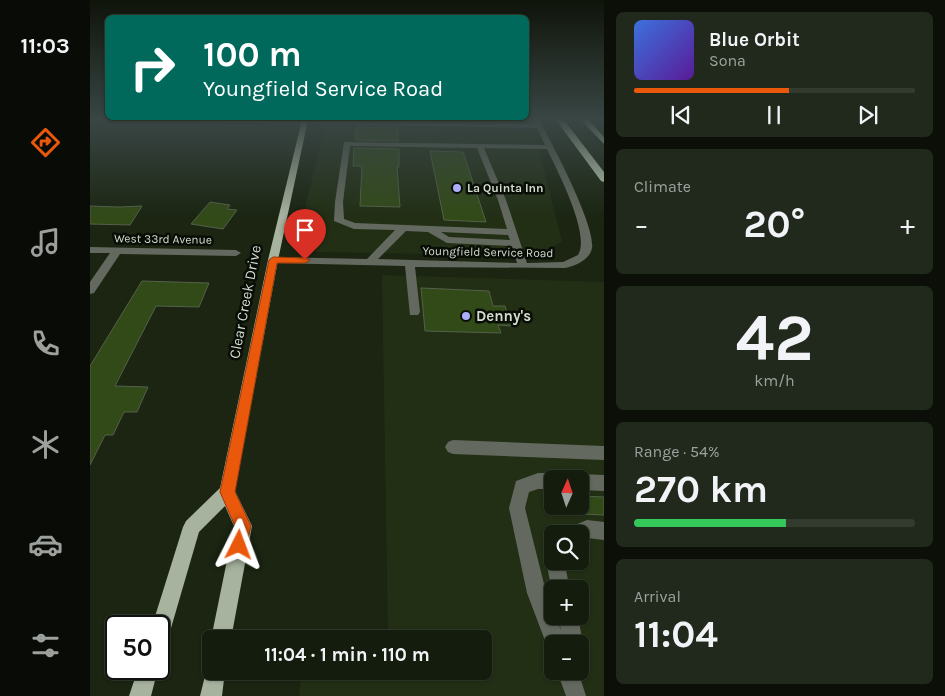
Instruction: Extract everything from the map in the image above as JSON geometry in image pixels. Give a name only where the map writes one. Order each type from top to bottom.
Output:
[{"type":"highway","points":[[584,152],[604,179]]},
{"type":"main road","name":"Clear Creek Drive","points":[[227,492],[273,260],[297,152]]},
{"type":"main road","points":[[165,615],[192,527],[227,492],[243,526],[223,630]]},
{"type":"main road","points":[[140,696],[145,680]]},
{"type":"main road","points":[[211,696],[214,680]]},
{"type":"street","points":[[346,152],[339,202],[339,221],[354,226],[512,232]]},
{"type":"street","points":[[483,152],[523,266]]},
{"type":"street","name":"Youngfield Service Road","points":[[273,260],[523,266],[565,264],[582,257],[587,248],[582,223],[552,152]]},
{"type":"street","points":[[370,262],[402,228]]},
{"type":"street","points":[[430,228],[447,240],[515,242]]},
{"type":"street","name":"West 33rd Avenue","points":[[90,250],[236,253]]},
{"type":"street","points":[[90,290],[117,250]]},
{"type":"street","points":[[410,263],[414,312]]},
{"type":"street","points":[[453,448],[604,453]]},
{"type":"street","points":[[544,480],[538,480],[522,487],[517,508],[536,593],[552,635]]},
{"type":"street","points":[[589,482],[604,483]]},
{"type":"street","points":[[589,530],[604,530]]},
{"type":"street","points":[[571,680],[576,694],[575,680]]},
{"type":"shaded area","points":[[319,152],[539,152],[562,241],[539,256],[316,252],[303,216]]},
{"type":"shaded area","points":[[382,275],[604,282],[604,696],[299,696],[301,680],[492,680],[492,630],[388,630]]},
{"type":"building","points":[[354,152],[399,152],[399,167],[397,167],[400,207],[360,206],[362,166],[353,166]]},
{"type":"building","name":"La Quinta Inn","points":[[430,152],[463,152],[486,222],[444,220]]},
{"type":"building","points":[[210,202],[230,205],[227,209],[237,210],[223,229],[191,224]]},
{"type":"building","points":[[90,206],[142,206],[130,225],[90,224]]},
{"type":"building","points":[[142,281],[209,283],[199,307],[156,306],[115,386],[148,387],[137,412],[124,412],[113,435],[105,435],[90,465],[90,366]]},
{"type":"building","name":"Denny's","points":[[421,288],[489,291],[493,306],[505,306],[511,326],[498,325],[501,333],[425,331]]},
{"type":"building","points":[[589,496],[604,497],[604,515],[589,514]]},
{"type":"place","name":"La Quinta Inn","points":[[457,188]]},
{"type":"place","name":"Denny's","points":[[466,316]]},
{"type":"route","points":[[239,545],[243,526],[227,492],[273,260],[305,260]]}]
